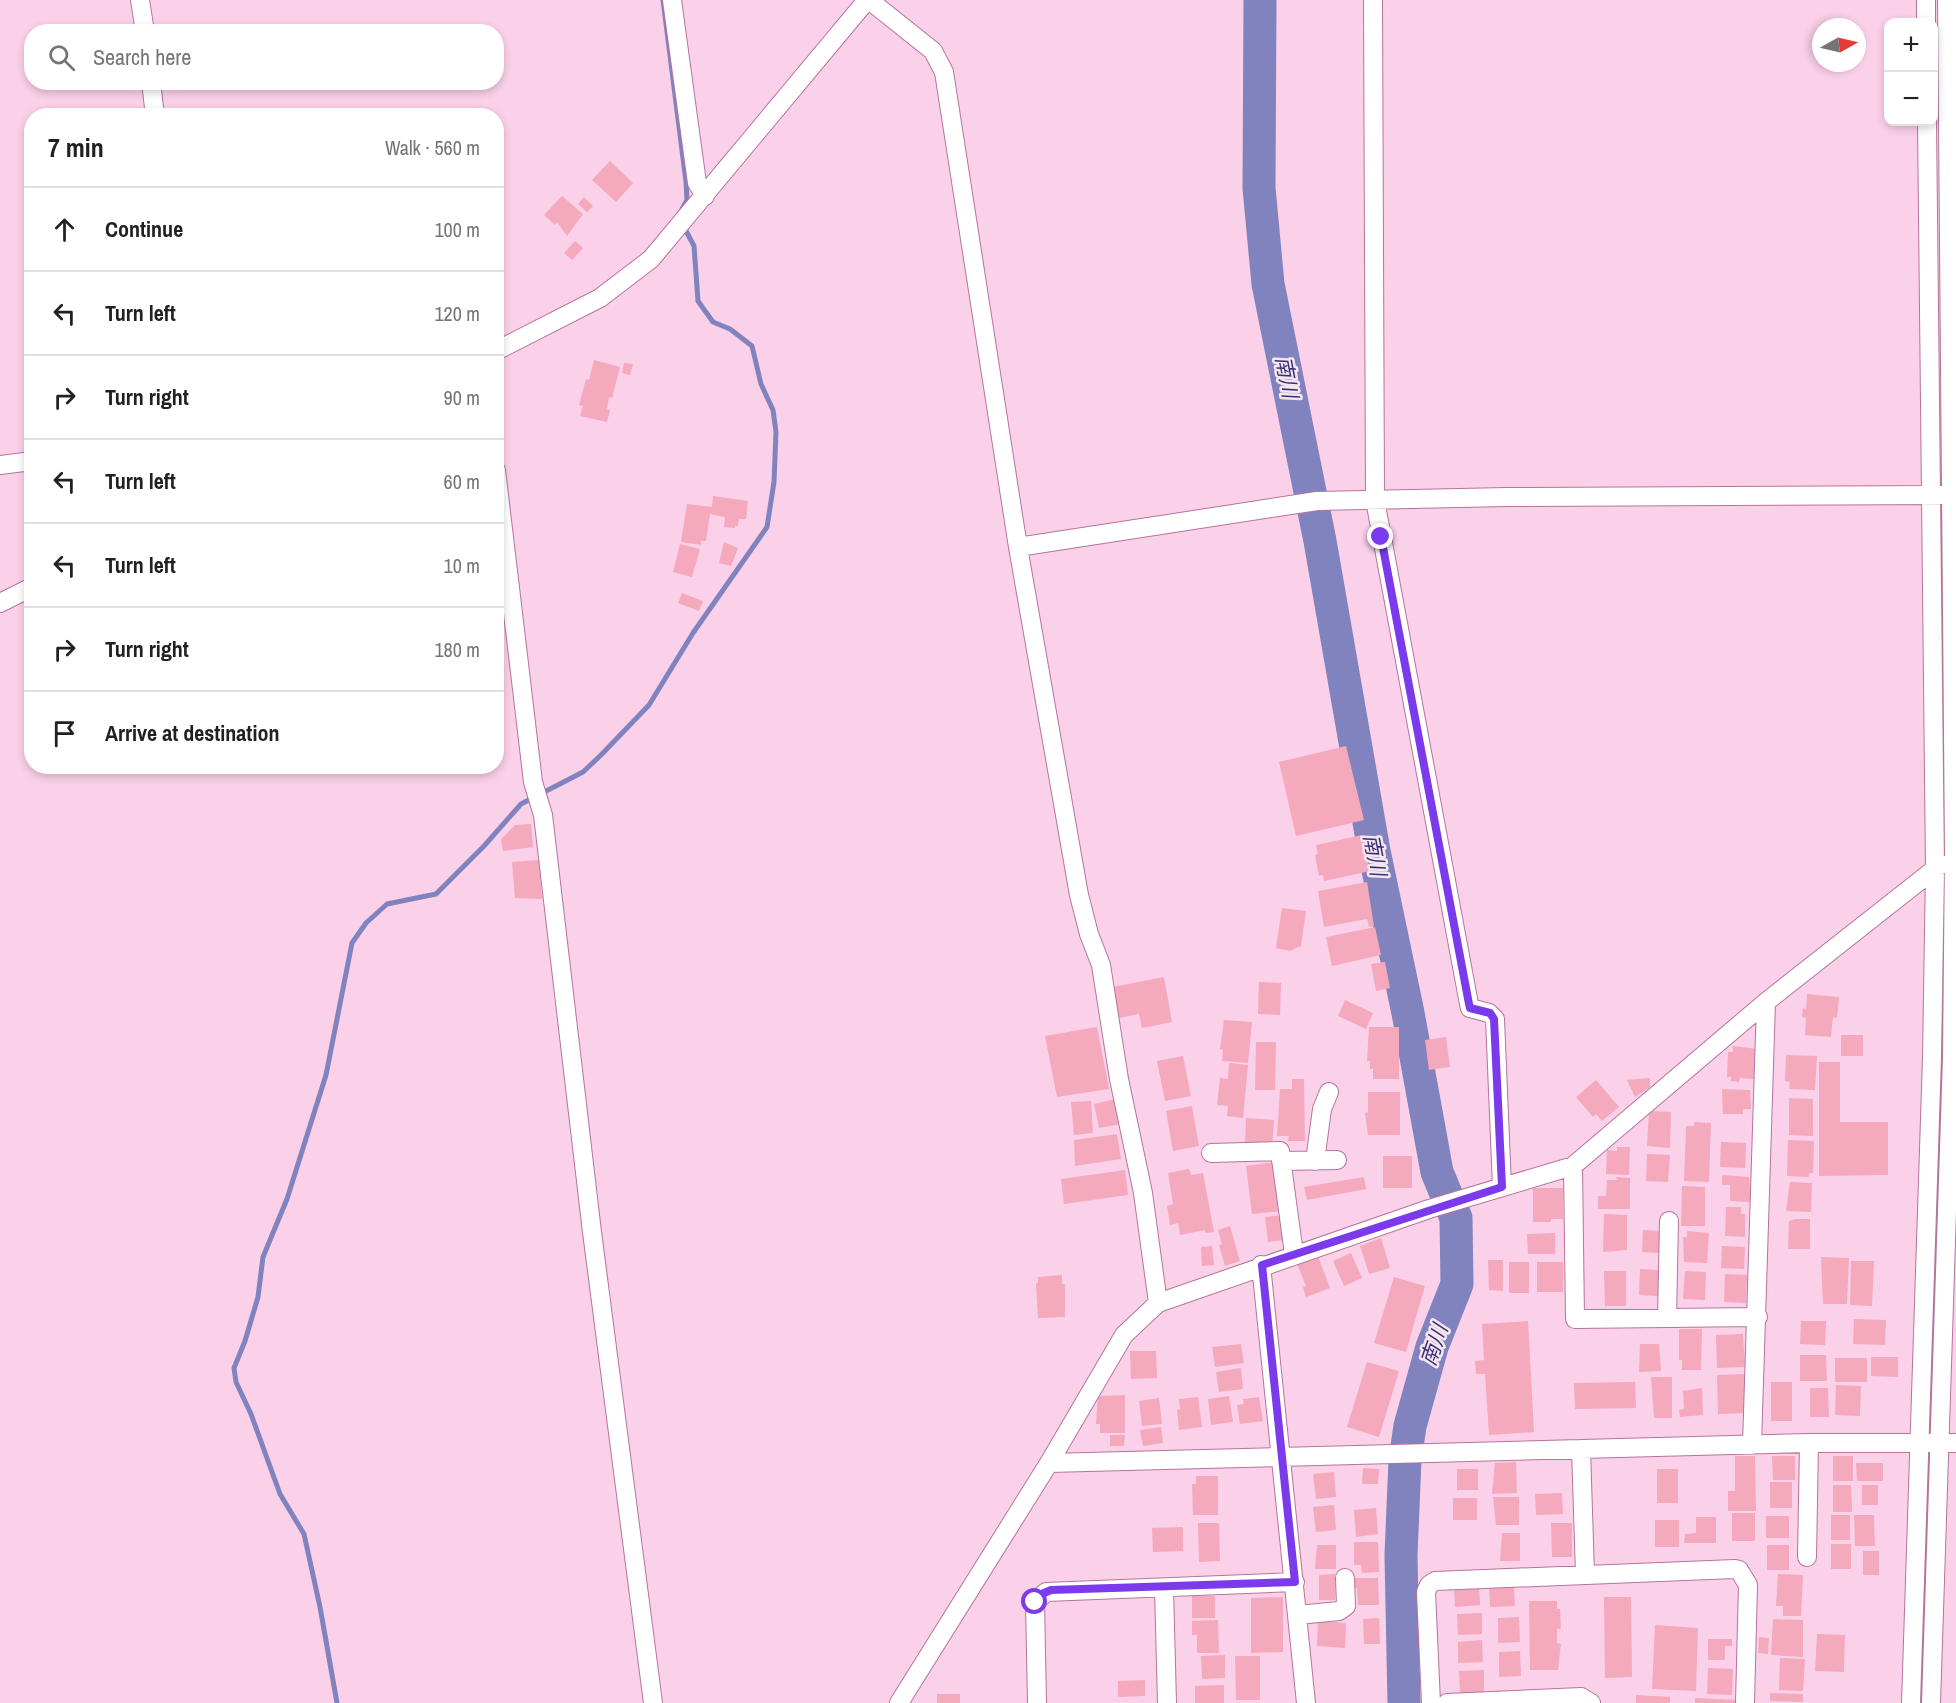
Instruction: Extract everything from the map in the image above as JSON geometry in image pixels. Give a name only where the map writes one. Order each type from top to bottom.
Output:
[{"type":"street","points":[[140,0],[143,24]]},
{"type":"street","points":[[672,0],[697,183],[705,196]]},
{"type":"street","points":[[504,347],[617,288],[651,260],[868,0],[928,46],[938,58],[944,72],[1018,547],[1079,895],[1089,934],[1101,965],[1119,1079],[1143,1193],[1158,1303]]},
{"type":"street","points":[[1373,0],[1375,500],[1469,1004],[1470,1008],[1490,1013],[1494,1019],[1494,1189]]},
{"type":"street","points":[[1926,0],[1926,18]]},
{"type":"street","points":[[1932,1703],[1948,1442],[1955,852],[1954,494],[1947,0]]},
{"type":"street","points":[[152,90],[154,108]]},
{"type":"street","points":[[1911,1703],[1932,1057],[1935,869],[1927,126]]},
{"type":"street","points":[[0,465],[24,461]]},
{"type":"street","points":[[1018,547],[1310,502],[1507,497],[1931,496],[1954,494]]},
{"type":"street","points":[[504,537],[533,782],[543,815],[587,1197],[653,1703]]},
{"type":"street","points":[[0,603],[24,591]]},
{"type":"street","points":[[899,1703],[1049,1463],[1124,1335],[1158,1303],[1262,1265],[1429,1209],[1573,1166],[1766,1002],[1955,852]]},
{"type":"street","points":[[1752,1445],[1758,1317],[1766,1002]]},
{"type":"street","points":[[1315,1161],[1322,1109],[1329,1092]]},
{"type":"street","points":[[1211,1153],[1280,1151],[1294,1254]]},
{"type":"street","points":[[1281,1161],[1337,1160]]},
{"type":"street","points":[[1573,1166],[1575,1319],[1758,1317]]},
{"type":"street","points":[[1667,1318],[1669,1221]]},
{"type":"street","points":[[1262,1265],[1306,1703]]},
{"type":"street","points":[[1049,1463],[1809,1443],[1948,1442]]},
{"type":"street","points":[[1807,1557],[1809,1443]]},
{"type":"street","points":[[1581,1449],[1585,1574]]},
{"type":"street","points":[[1431,1703],[1426,1593],[1429,1585],[1435,1581],[1739,1570],[1748,1585],[1745,1703]]},
{"type":"street","points":[[1298,1615],[1339,1611],[1346,1606],[1345,1578]]},
{"type":"street","points":[[1037,1703],[1036,1599],[1051,1590],[1295,1582]]},
{"type":"street","points":[[1164,1588],[1167,1703]]},
{"type":"street","points":[[1447,1703],[1581,1697],[1591,1703]]},
{"type":"building","points":[[610,161],[633,183],[616,202],[592,180]]},
{"type":"building","points":[[562,196],[583,214],[567,236],[557,222],[555,225],[544,215]]},
{"type":"building","points":[[584,197],[593,206],[587,212],[578,204]]},
{"type":"building","points":[[575,241],[583,248],[572,260],[564,253]]},
{"type":"building","points":[[594,360],[620,367],[612,398],[609,397],[607,409],[610,410],[607,422],[580,416],[583,406],[579,405]]},
{"type":"building","points":[[624,363],[633,364],[630,375],[622,373]]},
{"type":"building","points":[[713,496],[748,501],[746,519],[739,519],[738,526],[735,528],[724,527],[725,517],[710,514],[706,541],[701,541],[701,545],[681,542],[687,504],[712,507]]},
{"type":"building","points":[[724,542],[738,548],[731,566],[719,563]]},
{"type":"building","points":[[680,544],[700,549],[692,577],[673,572]]},
{"type":"building","points":[[682,593],[703,601],[699,611],[678,603]]},
{"type":"building","points":[[1346,746],[1364,820],[1296,836],[1279,762]]},
{"type":"building","points":[[531,824],[533,847],[503,851],[501,839],[515,825]]},
{"type":"building","points":[[1362,835],[1370,871],[1324,881],[1323,875],[1319,876],[1315,855],[1318,854],[1316,845]]},
{"type":"building","points":[[539,860],[542,899],[515,898],[512,862]]},
{"type":"building","points":[[1367,882],[1374,926],[1369,927],[1367,919],[1324,927],[1318,891]]},
{"type":"building","points":[[1282,908],[1306,911],[1301,946],[1290,951],[1276,948]]},
{"type":"building","points":[[1375,927],[1381,955],[1332,966],[1326,937]]},
{"type":"building","points":[[1385,962],[1390,988],[1376,991],[1371,964]]},
{"type":"building","points":[[1164,977],[1172,1022],[1142,1028],[1139,1014],[1119,1018],[1113,987]]},
{"type":"building","points":[[1259,982],[1281,983],[1280,1015],[1258,1014]]},
{"type":"building","points":[[1807,994],[1839,997],[1837,1018],[1833,1017],[1831,1037],[1805,1035],[1806,1018],[1802,1017],[1803,1008],[1806,1009]]},
{"type":"building","points":[[1345,1000],[1373,1013],[1366,1029],[1338,1016]]},
{"type":"building","points":[[1224,1020],[1252,1022],[1248,1063],[1222,1061],[1223,1050],[1220,1049]]},
{"type":"building","points":[[1097,1027],[1109,1089],[1057,1097],[1045,1036]]},
{"type":"building","points":[[1369,1027],[1399,1027],[1399,1079],[1373,1079],[1373,1069],[1370,1069],[1370,1061],[1367,1061]]},
{"type":"building","points":[[1841,1035],[1863,1035],[1863,1056],[1841,1056]]},
{"type":"building","points":[[1446,1037],[1450,1067],[1429,1070],[1425,1040]]},
{"type":"building","points":[[1256,1042],[1276,1042],[1275,1090],[1255,1090]]},
{"type":"building","points":[[1733,1046],[1757,1049],[1754,1079],[1740,1078],[1739,1082],[1731,1081],[1731,1077],[1727,1077],[1728,1052],[1733,1052]]},
{"type":"building","points":[[1786,1055],[1817,1056],[1815,1090],[1789,1089],[1790,1082],[1785,1081]]},
{"type":"building","points":[[1183,1056],[1191,1096],[1165,1101],[1157,1061]]},
{"type":"building","points":[[1819,1062],[1840,1062],[1840,1122],[1888,1122],[1888,1175],[1819,1176]]},
{"type":"building","points":[[1229,1063],[1248,1065],[1243,1118],[1227,1116],[1228,1106],[1217,1105],[1220,1078],[1228,1079]]},
{"type":"building","points":[[1650,1078],[1650,1087],[1635,1097],[1627,1080]]},
{"type":"building","points":[[1292,1079],[1304,1079],[1305,1141],[1288,1141],[1289,1136],[1277,1136],[1280,1089],[1292,1089]]},
{"type":"building","points":[[1596,1080],[1619,1107],[1602,1121],[1596,1114],[1593,1117],[1576,1097]]},
{"type":"building","points":[[1722,1089],[1750,1090],[1751,1109],[1743,1109],[1743,1114],[1723,1114]]},
{"type":"building","points":[[1368,1092],[1400,1092],[1400,1135],[1368,1135],[1365,1113],[1368,1112]]},
{"type":"building","points":[[1789,1098],[1813,1099],[1813,1136],[1789,1135]]},
{"type":"building","points":[[1116,1099],[1121,1124],[1099,1128],[1094,1104]]},
{"type":"building","points":[[1091,1101],[1093,1133],[1074,1135],[1071,1102]]},
{"type":"building","points":[[1192,1106],[1199,1146],[1173,1151],[1166,1111]]},
{"type":"building","points":[[1649,1111],[1671,1112],[1670,1148],[1647,1146]]},
{"type":"building","points":[[1246,1118],[1274,1120],[1272,1147],[1245,1144]]},
{"type":"building","points":[[1694,1122],[1711,1123],[1709,1182],[1684,1181],[1686,1126],[1694,1126]]},
{"type":"building","points":[[1117,1134],[1121,1159],[1075,1166],[1074,1140]]},
{"type":"building","points":[[1788,1140],[1814,1141],[1813,1173],[1809,1173],[1809,1177],[1787,1176]]},
{"type":"building","points":[[1721,1142],[1746,1143],[1745,1168],[1720,1167]]},
{"type":"building","points":[[1617,1147],[1630,1147],[1629,1175],[1606,1174],[1607,1150],[1617,1151]]},
{"type":"building","points":[[1647,1154],[1670,1155],[1668,1182],[1646,1181]]},
{"type":"building","points":[[1383,1156],[1412,1156],[1412,1188],[1383,1188]]},
{"type":"building","points":[[1275,1162],[1281,1211],[1252,1214],[1246,1166]]},
{"type":"building","points":[[1189,1169],[1191,1175],[1203,1173],[1214,1232],[1205,1233],[1205,1230],[1180,1235],[1178,1223],[1170,1225],[1167,1206],[1173,1204],[1168,1173]]},
{"type":"building","points":[[1125,1170],[1128,1195],[1064,1204],[1061,1179]]},
{"type":"building","points":[[1722,1175],[1749,1177],[1751,1202],[1730,1201],[1730,1185],[1722,1185]]},
{"type":"building","points":[[1364,1177],[1366,1189],[1307,1200],[1304,1187]]},
{"type":"building","points":[[1616,1177],[1630,1178],[1630,1209],[1598,1209],[1598,1196],[1606,1196],[1607,1180],[1617,1180]]},
{"type":"building","points":[[1790,1182],[1812,1183],[1811,1212],[1786,1211]]},
{"type":"building","points":[[1682,1186],[1705,1187],[1705,1226],[1681,1226]]},
{"type":"building","points":[[1533,1188],[1563,1188],[1563,1219],[1533,1222]]},
{"type":"building","points":[[1726,1207],[1741,1207],[1741,1214],[1745,1214],[1745,1237],[1725,1236]]},
{"type":"building","points":[[1604,1214],[1627,1215],[1627,1250],[1603,1252]]},
{"type":"building","points":[[1282,1215],[1285,1240],[1268,1242],[1265,1217]]},
{"type":"building","points":[[1810,1219],[1810,1249],[1788,1249],[1789,1221]]},
{"type":"building","points":[[1230,1226],[1240,1261],[1225,1266],[1219,1245],[1222,1244],[1218,1230]]},
{"type":"building","points":[[1643,1230],[1660,1231],[1659,1253],[1642,1252]]},
{"type":"building","points":[[1687,1231],[1709,1233],[1707,1263],[1684,1262],[1683,1237],[1687,1237]]},
{"type":"building","points":[[1555,1233],[1555,1254],[1528,1254],[1527,1234]]},
{"type":"building","points":[[1381,1238],[1390,1268],[1369,1274],[1360,1246]]},
{"type":"building","points":[[1212,1246],[1214,1265],[1202,1266],[1201,1247]]},
{"type":"building","points":[[1722,1246],[1745,1247],[1744,1269],[1721,1268]]},
{"type":"building","points":[[1351,1253],[1362,1278],[1344,1286],[1333,1261]]},
{"type":"building","points":[[1318,1256],[1330,1288],[1306,1297],[1303,1287],[1306,1286],[1297,1264]]},
{"type":"building","points":[[1821,1257],[1849,1258],[1847,1304],[1823,1304]]},
{"type":"building","points":[[1488,1260],[1503,1260],[1503,1291],[1489,1290]]},
{"type":"building","points":[[1851,1261],[1874,1261],[1872,1306],[1850,1305]]},
{"type":"building","points":[[1509,1262],[1529,1262],[1529,1293],[1509,1293]]},
{"type":"building","points":[[1537,1262],[1563,1262],[1563,1292],[1537,1292]]},
{"type":"building","points":[[1640,1269],[1659,1270],[1658,1296],[1639,1295]]},
{"type":"building","points":[[1604,1271],[1626,1271],[1626,1306],[1605,1306]]},
{"type":"building","points":[[1685,1271],[1706,1272],[1705,1300],[1683,1299]]},
{"type":"building","points":[[1725,1274],[1747,1275],[1746,1303],[1724,1302]]},
{"type":"building","points":[[1062,1275],[1062,1284],[1065,1284],[1065,1317],[1038,1318],[1036,1283],[1038,1283],[1038,1277]]},
{"type":"building","points":[[1394,1277],[1425,1286],[1406,1352],[1374,1343]]},
{"type":"building","points":[[1854,1319],[1886,1320],[1885,1345],[1853,1344]]},
{"type":"building","points":[[1528,1321],[1534,1432],[1489,1435],[1485,1374],[1476,1374],[1475,1361],[1484,1360],[1482,1324]]},
{"type":"building","points":[[1801,1321],[1826,1321],[1825,1345],[1800,1344]]},
{"type":"building","points":[[1679,1329],[1702,1329],[1701,1370],[1682,1370],[1682,1360],[1679,1360]]},
{"type":"building","points":[[1743,1334],[1745,1367],[1717,1368],[1716,1335]]},
{"type":"building","points":[[1241,1344],[1244,1363],[1215,1367],[1212,1347]]},
{"type":"building","points":[[1640,1344],[1659,1344],[1661,1371],[1639,1372]]},
{"type":"building","points":[[1130,1351],[1156,1351],[1157,1378],[1131,1379]]},
{"type":"building","points":[[1800,1355],[1826,1355],[1827,1381],[1800,1381]]},
{"type":"building","points":[[1871,1357],[1898,1357],[1898,1377],[1871,1376]]},
{"type":"building","points":[[1835,1358],[1867,1358],[1867,1382],[1835,1382]]},
{"type":"building","points":[[1367,1362],[1399,1371],[1379,1437],[1347,1427]]},
{"type":"building","points":[[1241,1368],[1243,1389],[1219,1392],[1216,1372]]},
{"type":"building","points":[[1746,1374],[1744,1413],[1718,1414],[1717,1375]]},
{"type":"building","points":[[1651,1377],[1672,1377],[1672,1418],[1654,1418]]},
{"type":"building","points":[[1635,1382],[1636,1408],[1575,1409],[1574,1383]]},
{"type":"building","points":[[1771,1382],[1792,1382],[1792,1421],[1771,1421]]},
{"type":"building","points":[[1836,1385],[1861,1386],[1860,1416],[1835,1415]]},
{"type":"building","points":[[1702,1388],[1703,1415],[1680,1417],[1679,1410],[1684,1409],[1683,1391]]},
{"type":"building","points":[[1810,1388],[1828,1388],[1829,1417],[1810,1417]]},
{"type":"building","points":[[1125,1395],[1125,1433],[1100,1433],[1100,1424],[1096,1424],[1098,1396]]},
{"type":"building","points":[[1229,1396],[1233,1422],[1211,1425],[1208,1399]]},
{"type":"building","points":[[1198,1397],[1202,1427],[1179,1430],[1177,1410],[1180,1409],[1179,1399]]},
{"type":"building","points":[[1259,1397],[1263,1421],[1240,1424],[1237,1405],[1244,1404],[1243,1399]]},
{"type":"building","points":[[1159,1398],[1162,1424],[1142,1426],[1139,1401]]},
{"type":"building","points":[[1161,1427],[1163,1443],[1143,1446],[1140,1430]]},
{"type":"building","points":[[1110,1435],[1125,1435],[1124,1446],[1110,1446]]},
{"type":"building","points":[[1735,1456],[1755,1456],[1756,1511],[1728,1511],[1728,1491],[1735,1491]]},
{"type":"building","points":[[1772,1456],[1795,1456],[1795,1480],[1773,1480]]},
{"type":"building","points":[[1833,1456],[1853,1456],[1853,1481],[1833,1481]]},
{"type":"building","points":[[1516,1462],[1517,1493],[1492,1494],[1495,1463]]},
{"type":"building","points":[[1856,1463],[1883,1463],[1883,1481],[1857,1481]]},
{"type":"building","points":[[1363,1468],[1379,1469],[1378,1484],[1362,1484]]},
{"type":"building","points":[[1457,1469],[1478,1469],[1478,1490],[1457,1490]]},
{"type":"building","points":[[1657,1469],[1678,1469],[1678,1503],[1657,1503]]},
{"type":"building","points":[[1334,1472],[1336,1497],[1316,1499],[1313,1474]]},
{"type":"building","points":[[1196,1476],[1218,1476],[1218,1515],[1193,1515],[1192,1484],[1196,1484]]},
{"type":"building","points":[[1770,1482],[1792,1482],[1792,1508],[1770,1508]]},
{"type":"building","points":[[1833,1485],[1851,1485],[1852,1512],[1833,1512]]},
{"type":"building","points":[[1862,1485],[1878,1485],[1878,1505],[1862,1505]]},
{"type":"building","points":[[1562,1493],[1563,1514],[1536,1515],[1535,1494]]},
{"type":"building","points":[[1493,1497],[1519,1497],[1519,1525],[1496,1525]]},
{"type":"building","points":[[1453,1498],[1477,1498],[1477,1520],[1453,1520]]},
{"type":"building","points":[[1334,1505],[1336,1530],[1316,1532],[1313,1507]]},
{"type":"building","points":[[1376,1508],[1378,1534],[1356,1537],[1354,1510]]},
{"type":"building","points":[[1732,1513],[1755,1513],[1755,1541],[1732,1541]]},
{"type":"building","points":[[1831,1515],[1850,1515],[1850,1540],[1831,1540]]},
{"type":"building","points":[[1854,1515],[1874,1515],[1875,1546],[1855,1546]]},
{"type":"building","points":[[1766,1516],[1789,1516],[1789,1538],[1766,1538]]},
{"type":"building","points":[[1696,1517],[1716,1517],[1716,1543],[1684,1543],[1685,1534],[1696,1533]]},
{"type":"building","points":[[1655,1520],[1679,1520],[1679,1547],[1655,1547]]},
{"type":"building","points":[[1198,1523],[1219,1523],[1220,1561],[1199,1562]]},
{"type":"building","points":[[1551,1523],[1572,1523],[1572,1557],[1552,1557]]},
{"type":"building","points":[[1183,1527],[1183,1551],[1153,1552],[1152,1528]]},
{"type":"building","points":[[1502,1533],[1520,1533],[1520,1561],[1500,1561]]},
{"type":"building","points":[[1354,1542],[1378,1542],[1379,1572],[1362,1573],[1361,1565],[1354,1565]]},
{"type":"building","points":[[1831,1544],[1851,1544],[1851,1569],[1831,1569]]},
{"type":"building","points":[[1317,1545],[1336,1545],[1336,1569],[1315,1569]]},
{"type":"building","points":[[1767,1545],[1789,1545],[1789,1570],[1767,1570]]},
{"type":"building","points":[[1863,1551],[1879,1551],[1879,1575],[1863,1575]]},
{"type":"building","points":[[1335,1574],[1335,1600],[1319,1600],[1319,1575]]},
{"type":"building","points":[[1778,1574],[1803,1575],[1801,1616],[1783,1616],[1783,1606],[1776,1606]]},
{"type":"building","points":[[1353,1578],[1378,1578],[1379,1605],[1358,1605],[1357,1588],[1354,1588]]},
{"type":"building","points":[[1479,1584],[1480,1605],[1455,1607],[1454,1585]]},
{"type":"building","points":[[1514,1585],[1515,1606],[1490,1607],[1489,1586]]},
{"type":"building","points":[[1192,1596],[1215,1596],[1215,1618],[1192,1618]]},
{"type":"building","points":[[1283,1597],[1283,1652],[1251,1653],[1251,1598]]},
{"type":"building","points":[[1604,1597],[1631,1597],[1632,1677],[1605,1678]]},
{"type":"building","points":[[1529,1601],[1557,1601],[1557,1609],[1560,1609],[1561,1629],[1557,1629],[1557,1643],[1561,1644],[1558,1670],[1530,1670]]},
{"type":"building","points":[[1482,1613],[1482,1634],[1458,1635],[1457,1614]]},
{"type":"building","points":[[1519,1617],[1520,1642],[1498,1643],[1498,1618]]},
{"type":"building","points":[[1379,1618],[1380,1644],[1364,1644],[1363,1619]]},
{"type":"building","points":[[1773,1619],[1803,1620],[1803,1657],[1771,1655]]},
{"type":"building","points":[[1218,1620],[1219,1653],[1197,1653],[1197,1635],[1192,1635],[1192,1621]]},
{"type":"building","points":[[1318,1621],[1346,1623],[1345,1648],[1317,1646]]},
{"type":"building","points":[[1655,1625],[1698,1628],[1696,1691],[1652,1689]]},
{"type":"building","points":[[1817,1634],[1845,1635],[1844,1672],[1815,1671]]},
{"type":"building","points":[[1759,1637],[1769,1638],[1768,1654],[1758,1653]]},
{"type":"building","points":[[1708,1639],[1732,1639],[1732,1646],[1725,1646],[1725,1660],[1708,1660]]},
{"type":"building","points":[[1482,1640],[1483,1662],[1458,1663],[1458,1642]]},
{"type":"building","points":[[1520,1651],[1521,1676],[1499,1677],[1499,1652]]},
{"type":"building","points":[[1225,1655],[1225,1678],[1202,1679],[1201,1656]]},
{"type":"building","points":[[1235,1656],[1260,1656],[1260,1700],[1236,1700]]},
{"type":"building","points":[[1780,1658],[1805,1659],[1803,1691],[1779,1690]]},
{"type":"building","points":[[1708,1668],[1733,1669],[1732,1695],[1707,1694]]},
{"type":"building","points":[[1484,1670],[1484,1692],[1460,1693],[1459,1671]]},
{"type":"building","points":[[1145,1680],[1145,1696],[1118,1697],[1118,1681]]},
{"type":"building","points":[[1224,1685],[1224,1703],[1195,1703],[1195,1686]]},
{"type":"building","points":[[1770,1693],[1803,1694],[1803,1702],[1770,1701]]},
{"type":"building","points":[[937,1694],[960,1694],[960,1703],[937,1703]]},
{"type":"building","points":[[1636,1695],[1670,1697],[1670,1703],[1636,1703]]},
{"type":"building","points":[[1695,1698],[1736,1700],[1736,1703],[1695,1703]]},
{"type":"waterway","points":[[663,0],[686,182],[687,200],[682,209]]},
{"type":"waterway","name":"南川","points":[[1260,0],[1259,188],[1268,284],[1320,541],[1374,851],[1408,1013],[1437,1172],[1456,1218],[1457,1284],[1432,1347],[1410,1426],[1405,1460],[1401,1555],[1404,1703]]},
{"type":"waterway","points":[[337,1703],[304,1534],[280,1494],[251,1414],[236,1382],[234,1368],[258,1297],[263,1257],[287,1199],[326,1075],[352,943],[366,923],[387,904],[436,894],[484,846],[521,804],[583,772],[601,755],[649,705],[693,633],[767,527],[774,482],[776,432],[773,410],[761,384],[752,346],[730,329],[713,322],[698,301],[694,246],[684,227]]},
{"type":"route","points":[[1035,1602],[1042,1594],[1051,1590],[1295,1582],[1262,1265],[1502,1187],[1497,1036],[1494,1019],[1490,1013],[1474,1010],[1469,1004],[1381,537]]}]
